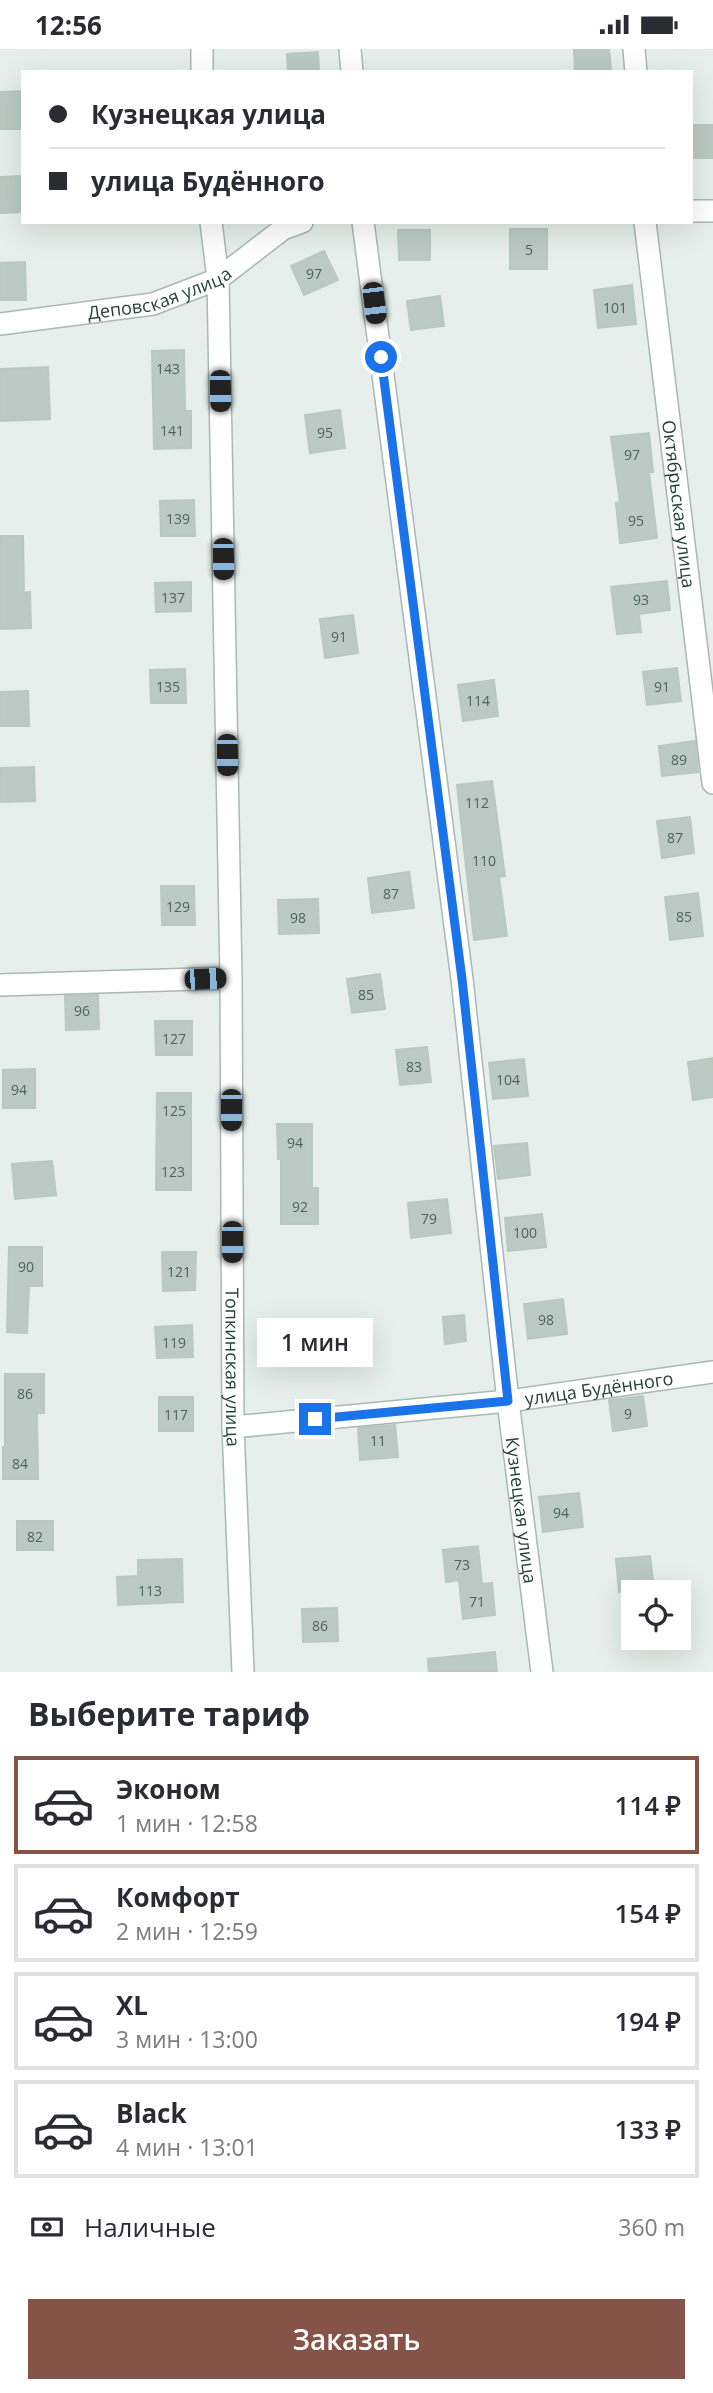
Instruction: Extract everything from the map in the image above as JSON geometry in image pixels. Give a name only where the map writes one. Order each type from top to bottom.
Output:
[{"type":"street","points":[[202,49],[202,70]]},
{"type":"street","points":[[350,49],[352,70]]},
{"type":"street","points":[[634,49],[636,70]]},
{"type":"street","points":[[693,211],[713,211]]},
{"type":"street","name":"Топкинская улица","points":[[211,224],[218,279],[230,978],[233,1427],[243,1672]]},
{"type":"street","name":"Деповская улица","points":[[0,324],[153,304],[218,279],[283,229],[297,224]]},
{"type":"street","name":"Кузнецкая улица","points":[[363,224],[462,979],[508,1401],[542,1672]]},
{"type":"street","name":"Октябрьская улица","points":[[645,224],[713,783]]},
{"type":"street","points":[[0,985],[230,978]]},
{"type":"street","name":"улица Будённого","points":[[233,1427],[508,1401],[713,1372]]},
{"type":"building","points":[[574,49],[609,49],[611,70],[575,70]]},
{"type":"building","points":[[318,52],[319,70],[288,70],[287,54]]},
{"type":"building","points":[[21,91],[21,129],[0,129],[0,92]]},
{"type":"building","points":[[693,125],[713,125],[713,158],[693,158]]},
{"type":"building","points":[[21,176],[21,212],[0,213],[0,177]]},
{"type":"building","points":[[510,229],[547,229],[547,269],[510,269]]},
{"type":"building","points":[[398,230],[430,230],[430,260],[399,260]]},
{"type":"building","points":[[324,251],[338,280],[304,295],[291,266]]},
{"type":"building","points":[[25,262],[26,300],[0,300],[0,263]]},
{"type":"building","points":[[632,285],[636,324],[598,328],[594,290]]},
{"type":"building","points":[[440,296],[444,326],[411,330],[407,301]]},
{"type":"building","points":[[184,350],[185,411],[191,411],[191,448],[154,449],[152,351]]},
{"type":"building","points":[[48,367],[50,419],[0,421],[0,369]]},
{"type":"building","points":[[340,410],[345,448],[310,453],[305,415]]},
{"type":"building","points":[[649,433],[653,472],[649,472],[657,538],[620,543],[616,503],[620,502],[611,437]]},
{"type":"building","points":[[194,500],[195,536],[161,536],[160,501]]},
{"type":"building","points":[[0,536],[23,536],[24,593],[30,592],[31,628],[0,629]]},
{"type":"building","points":[[667,581],[670,610],[639,614],[641,632],[617,634],[611,587]]},
{"type":"building","points":[[191,582],[191,611],[156,612],[155,583]]},
{"type":"building","points":[[353,615],[358,653],[325,658],[320,619]]},
{"type":"building","points":[[677,668],[681,701],[647,705],[643,672]]},
{"type":"building","points":[[185,669],[186,703],[151,703],[150,670]]},
{"type":"building","points":[[494,680],[498,716],[463,721],[458,685]]},
{"type":"building","points":[[28,691],[29,726],[0,726],[0,692]]},
{"type":"building","points":[[695,741],[698,772],[662,776],[659,746]]},
{"type":"building","points":[[34,767],[35,801],[0,802],[0,768]]},
{"type":"building","points":[[492,781],[505,876],[499,877],[507,936],[474,940],[457,785]]},
{"type":"building","points":[[690,817],[694,853],[662,858],[657,821]]},
{"type":"building","points":[[409,872],[414,908],[372,913],[368,878]]},
{"type":"building","points":[[161,886],[194,886],[195,925],[162,925]]},
{"type":"building","points":[[698,893],[703,936],[670,940],[665,897]]},
{"type":"building","points":[[318,899],[319,933],[279,934],[278,900]]},
{"type":"building","points":[[380,974],[385,1009],[352,1013],[347,979]]},
{"type":"building","points":[[98,995],[99,1029],[66,1030],[65,996]]},
{"type":"building","points":[[155,1021],[192,1021],[192,1055],[156,1055]]},
{"type":"building","points":[[427,1047],[431,1082],[400,1085],[396,1050]]},
{"type":"building","points":[[713,1058],[713,1097],[693,1100],[688,1062]]},
{"type":"building","points":[[524,1059],[528,1096],[493,1099],[489,1063]]},
{"type":"building","points":[[35,1069],[35,1108],[3,1108],[3,1070]]},
{"type":"building","points":[[157,1093],[191,1093],[191,1190],[156,1190]]},
{"type":"building","points":[[277,1124],[312,1124],[312,1188],[318,1188],[318,1224],[281,1224],[281,1159],[278,1159]]},
{"type":"building","points":[[527,1143],[530,1175],[498,1179],[494,1146]]},
{"type":"building","points":[[52,1161],[56,1195],[15,1199],[12,1164]]},
{"type":"building","points":[[447,1199],[451,1233],[411,1238],[408,1203]]},
{"type":"building","points":[[542,1214],[546,1247],[508,1251],[505,1218]]},
{"type":"building","points":[[9,1247],[42,1247],[42,1286],[29,1286],[27,1333],[7,1332]]},
{"type":"building","points":[[162,1252],[196,1252],[195,1290],[163,1291]]},
{"type":"building","points":[[563,1299],[567,1334],[528,1339],[524,1304]]},
{"type":"building","points":[[464,1315],[466,1341],[445,1344],[443,1317]]},
{"type":"building","points":[[192,1325],[193,1357],[157,1358],[155,1327]]},
{"type":"building","points":[[5,1374],[44,1374],[44,1413],[37,1413],[38,1479],[3,1479]]},
{"type":"building","points":[[643,1396],[647,1426],[613,1431],[609,1400]]},
{"type":"building","points":[[159,1397],[193,1397],[193,1431],[159,1431]]},
{"type":"building","points":[[395,1425],[398,1457],[360,1460],[358,1428]]},
{"type":"building","points":[[579,1493],[583,1527],[543,1532],[539,1497]]},
{"type":"building","points":[[17,1521],[53,1521],[53,1550],[17,1550]]},
{"type":"building","points":[[478,1546],[482,1584],[492,1583],[495,1615],[463,1619],[459,1580],[446,1582],[443,1550]]},
{"type":"building","points":[[650,1556],[653,1580],[621,1580],[619,1592],[616,1559]]},
{"type":"building","points":[[182,1559],[183,1602],[118,1605],[117,1577],[138,1576],[138,1560]]},
{"type":"building","points":[[337,1608],[338,1641],[303,1642],[302,1609]]},
{"type":"building","points":[[495,1652],[497,1672],[429,1672],[428,1659]]},
{"type":"route","points":[[315,1419],[508,1401],[462,979],[381,357]]}]
